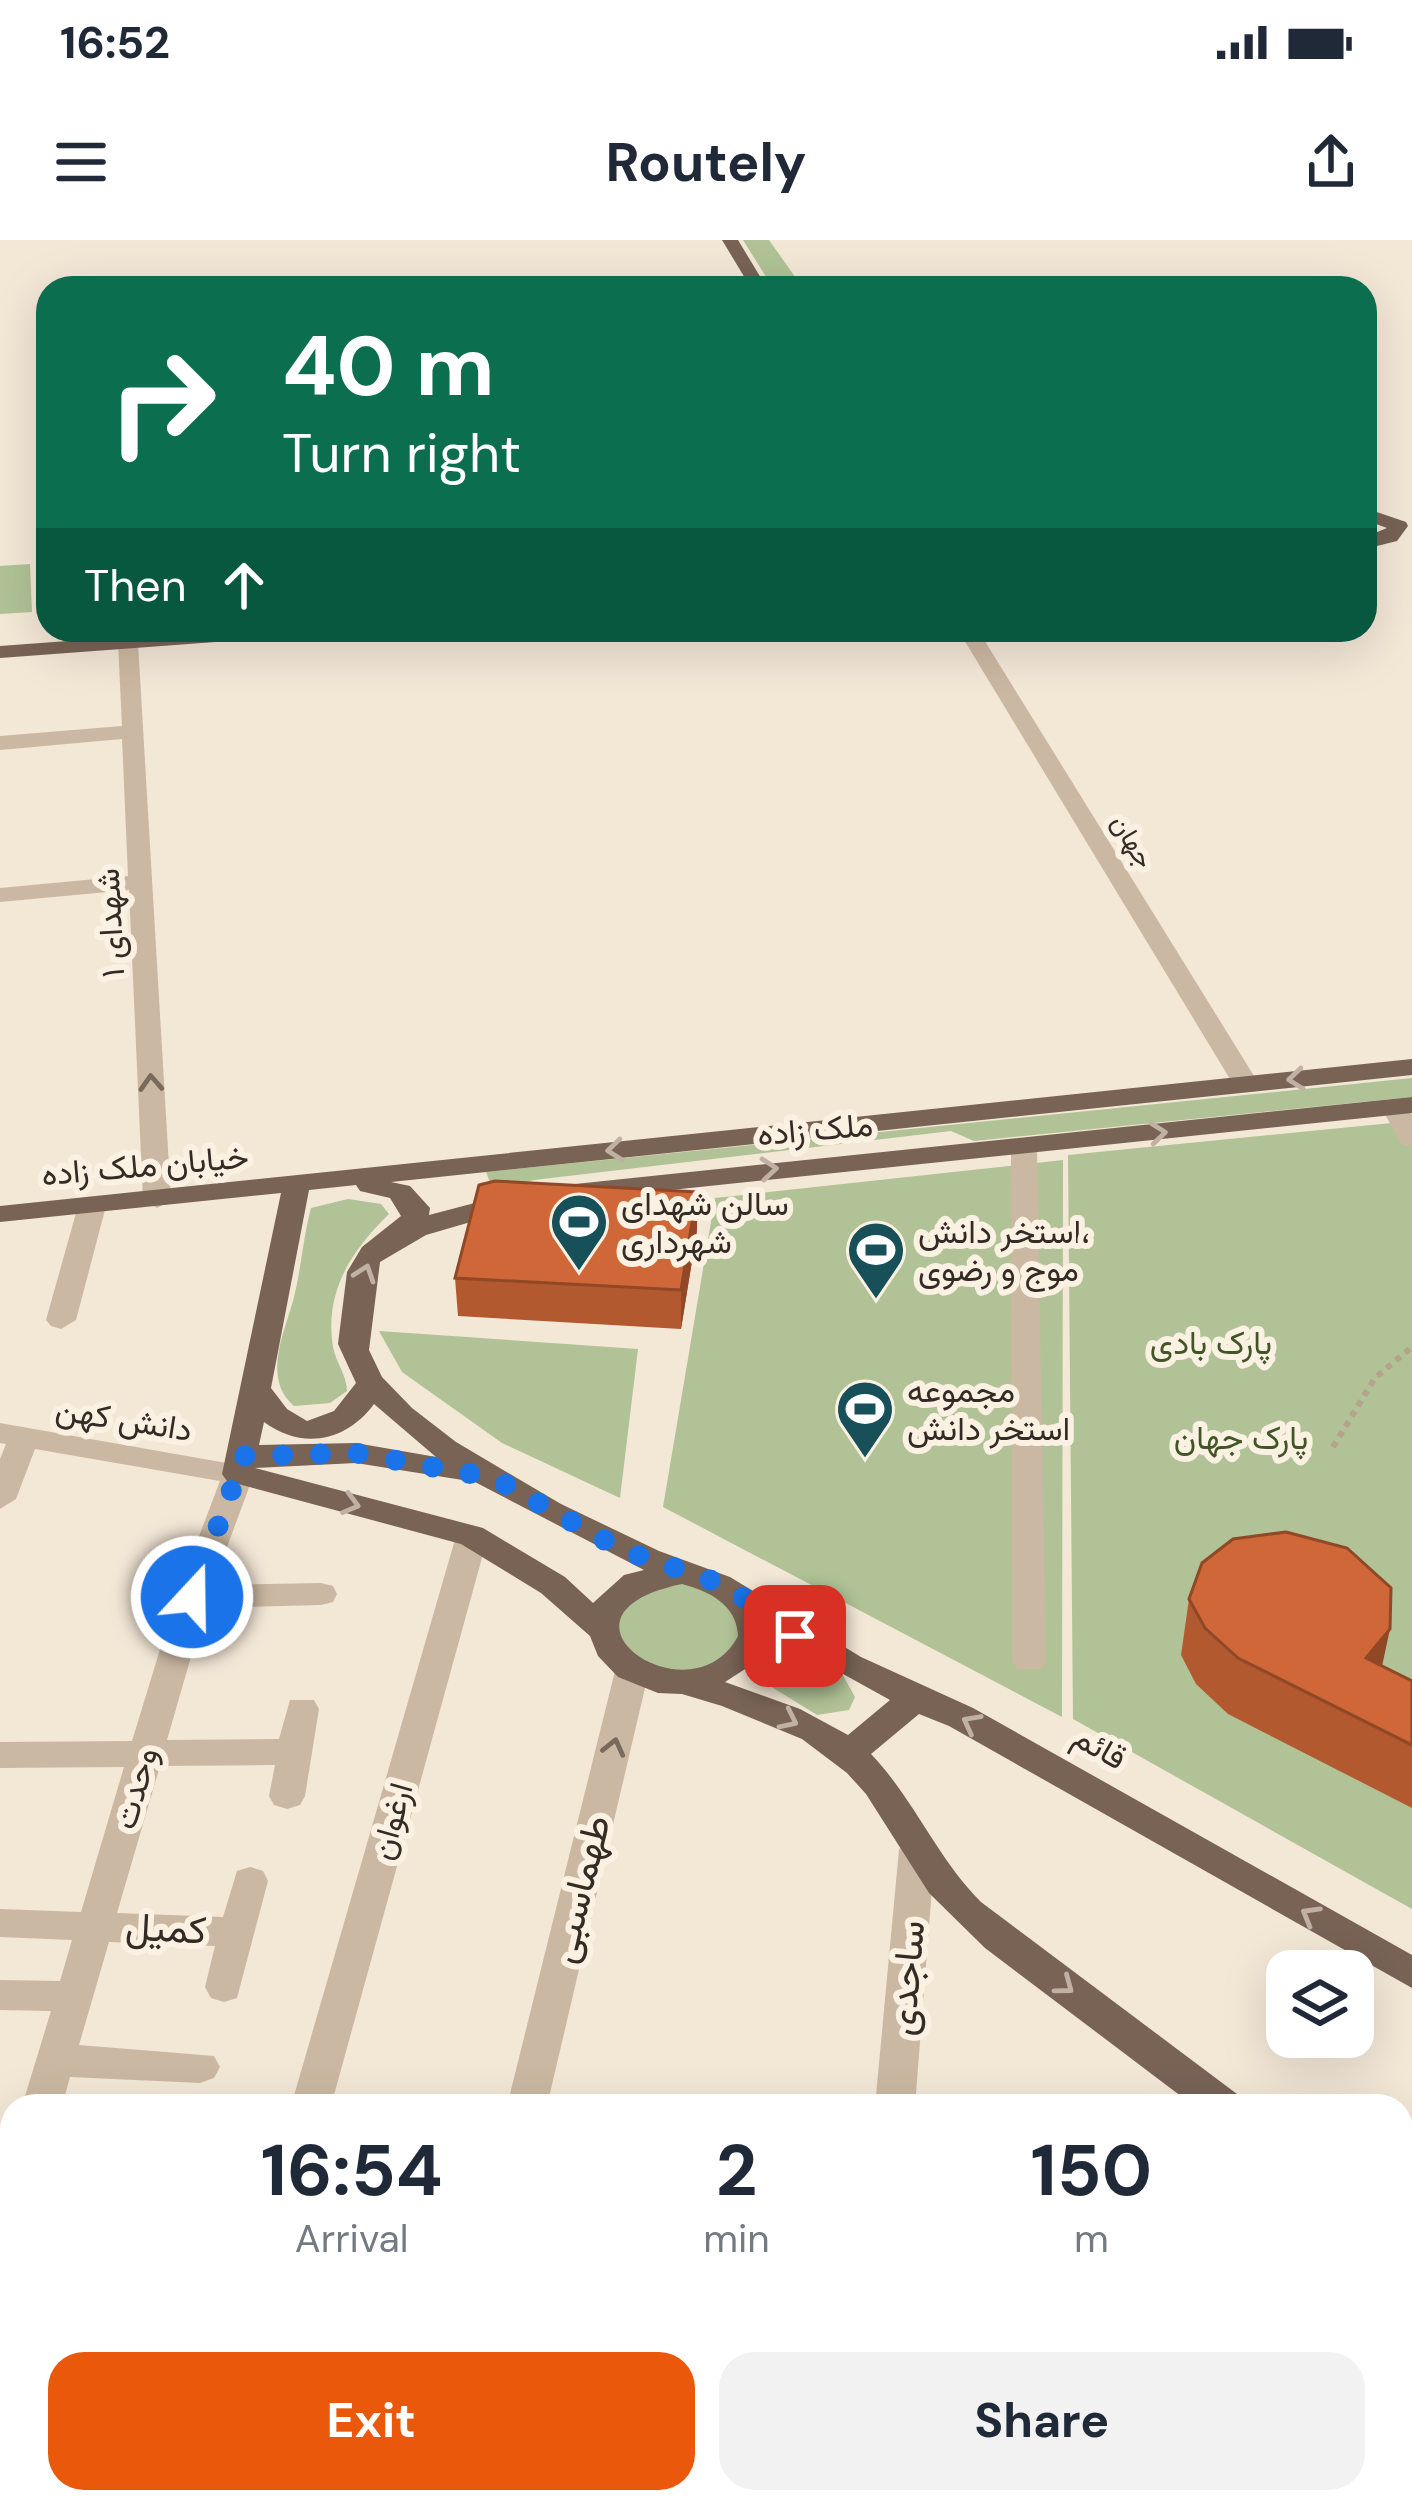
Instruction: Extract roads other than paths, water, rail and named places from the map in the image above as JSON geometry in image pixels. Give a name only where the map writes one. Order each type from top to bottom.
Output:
[{"type":"main road","points":[[730,240],[752,276]]},
{"type":"main road","points":[[1377,510],[1412,503]]},
{"type":"main road","points":[[1377,517],[1399,526],[1390,537],[1377,541]]},
{"type":"main road","points":[[1377,543],[1412,542]]},
{"type":"main road","points":[[0,633],[36,630]]},
{"type":"main road","points":[[0,652],[141,642]]},
{"type":"main road","name":"ملک زاده","points":[[296,1187],[1412,1067]]},
{"type":"main road","name":"ملک زاده","points":[[392,1239],[499,1203],[728,1172],[1024,1147],[1403,1106]]},
{"type":"main road","points":[[481,1164],[472,1183],[479,1196],[499,1203]]},
{"type":"main road","points":[[345,1181],[388,1187],[409,1197],[415,1218],[373,1251],[360,1273],[354,1350],[370,1384],[418,1432],[494,1478],[622,1550],[728,1586],[745,1600],[754,1635],[745,1653],[705,1678],[679,1682]]},
{"type":"main road","points":[[241,1465],[296,1187]]},
{"type":"main road","name":"خیابان ملک زاده","points":[[0,1214],[296,1187]]},
{"type":"main road","points":[[256,1389],[278,1419],[313,1430],[340,1424],[359,1410],[370,1384]]},
{"type":"main road","points":[[241,1465],[356,1453],[494,1478]]},
{"type":"main road","points":[[241,1465],[472,1536],[553,1585],[599,1627],[614,1659],[632,1671],[789,1717],[848,1754],[879,1786],[917,1850],[965,1910],[1206,2094]]},
{"type":"main road","points":[[599,1627],[616,1594],[657,1574],[682,1573]]},
{"type":"main road","name":"قائم","points":[[745,1600],[795,1636],[914,1699],[962,1717],[1412,1973]]},
{"type":"main road","points":[[848,1754],[914,1699]]},
{"type":"street","name":"جهان","points":[[975,642],[1246,1084]]},
{"type":"street","name":"شهدای ۱","points":[[128,643],[157,1200]]},
{"type":"street","points":[[0,742],[133,732]]},
{"type":"street","points":[[0,896],[141,882]]},
{"type":"street","points":[[1403,1106],[1412,1139]]},
{"type":"street","points":[[1024,1147],[1029,1661]]},
{"type":"street","points":[[61,1320],[92,1206]]},
{"type":"street","points":[[0,1499],[12,1436]]},
{"type":"street","name":"دانش کهن","points":[[12,1436],[241,1465]]},
{"type":"street","name":"وحدت","points":[[46,2094],[71,1996],[192,1597],[241,1465]]},
{"type":"street","name":"ارغوان","points":[[314,2094],[472,1536]]},
{"type":"street","points":[[192,1597],[321,1594]]},
{"type":"street","name":"طهماسبی","points":[[529,2094],[632,1671]]},
{"type":"street","points":[[287,1796],[302,1709]]},
{"type":"street","points":[[0,1755],[295,1752]]},
{"type":"street","name":"ساجدی","points":[[896,2094],[917,1850]]},
{"type":"street","points":[[224,1987],[250,1881]]},
{"type":"street","name":"کمیل","points":[[0,1923],[237,1932]]},
{"type":"street","points":[[0,1995],[71,1996]]},
{"type":"street","points":[[55,2060],[200,2067]]},
{"type":"place","name":"سالن شهدای شهرداری","points":[[579,1273]]},
{"type":"place","name":"استخر دانش، موج و رضوی","points":[[876,1301]]},
{"type":"place","name":"مجموعه استخر دانش","points":[[865,1460]]},
{"type":"park label","name":"پارک بادی","points":[[1211,1342]]},
{"type":"park label","name":"پارک جهان","points":[[1241,1437]]}]
